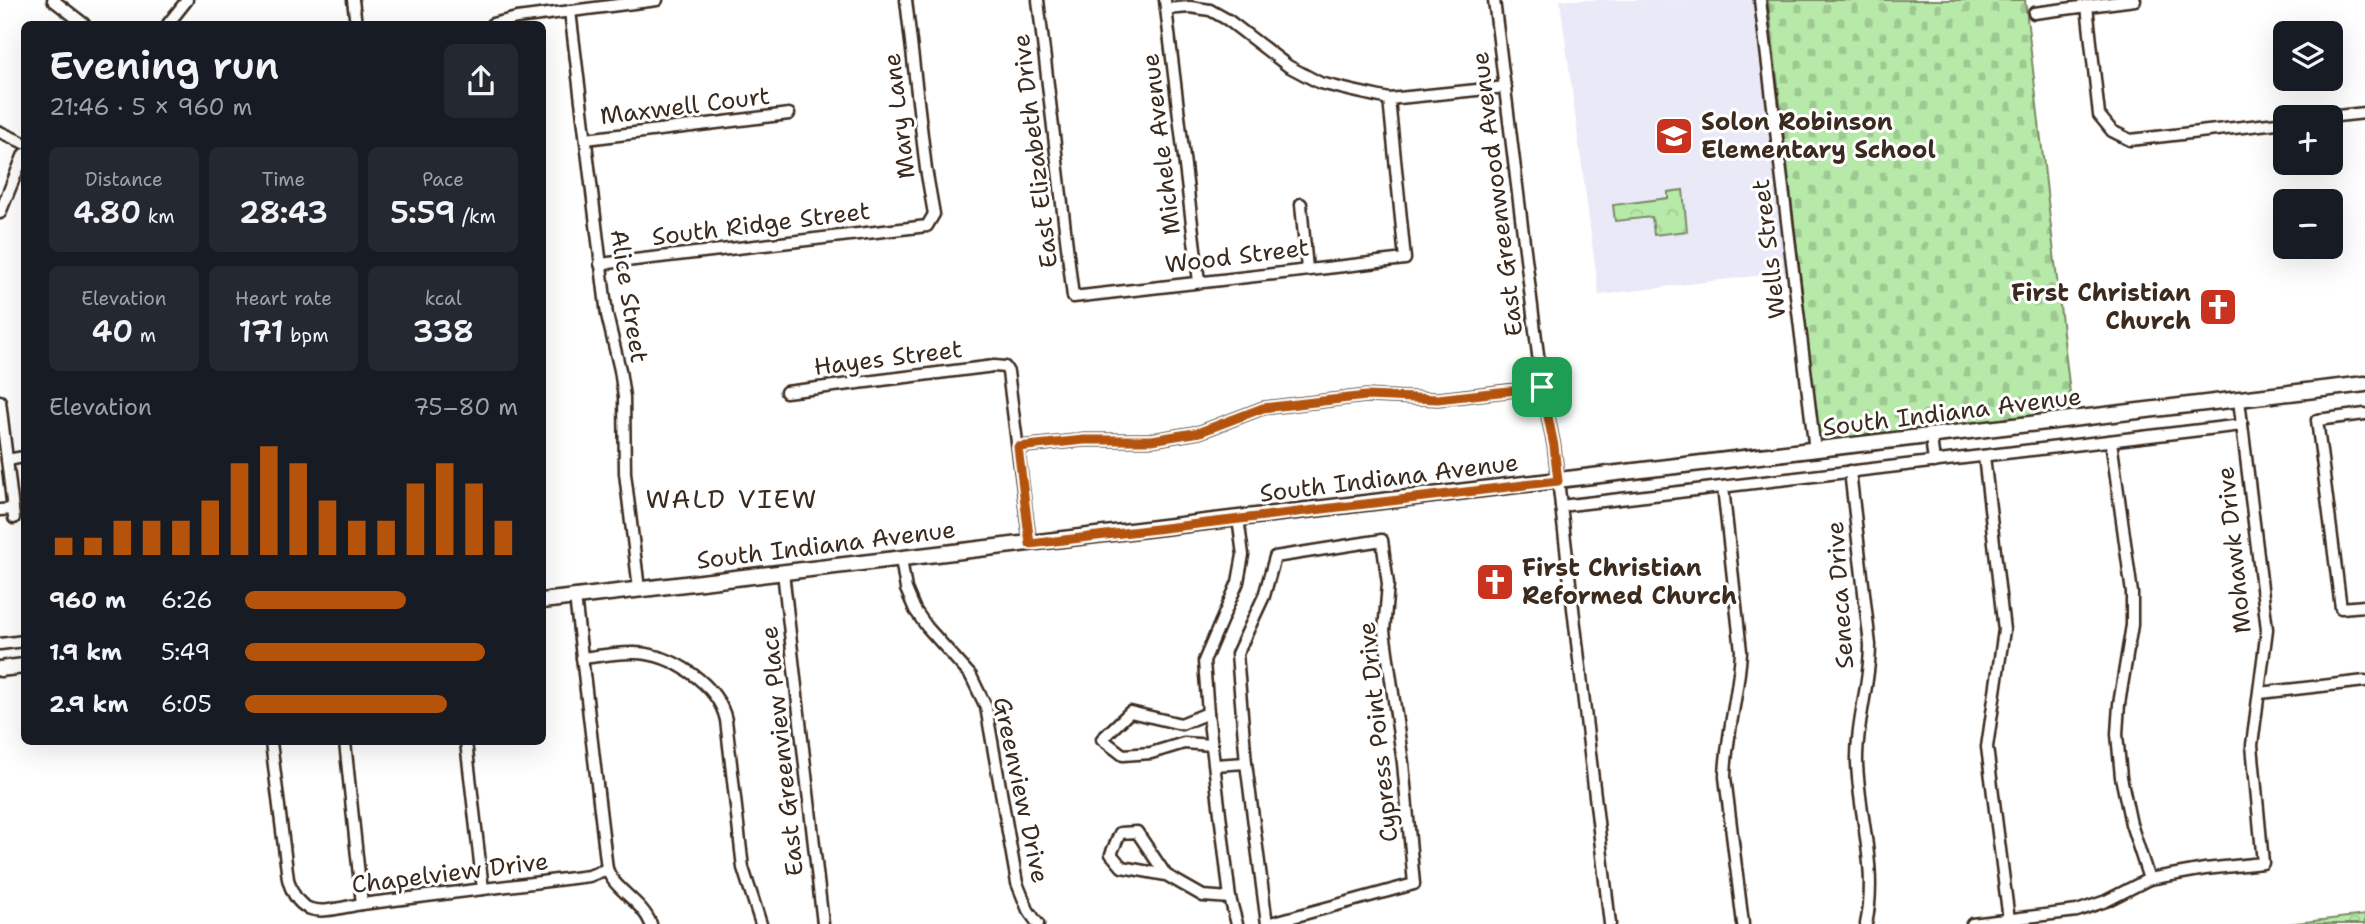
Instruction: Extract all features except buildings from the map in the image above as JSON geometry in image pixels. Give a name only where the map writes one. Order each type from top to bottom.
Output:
[{"type":"main road","name":"South Indiana Avenue","points":[[546,601],[2365,384]]},
{"type":"main road","points":[[0,669],[21,666]]},
{"type":"street","points":[[53,0],[80,21]]},
{"type":"street","points":[[170,21],[187,0]]},
{"type":"street","points":[[353,0],[356,21]]},
{"type":"street","points":[[504,21],[657,0]]},
{"type":"street","name":"Mary Lane","points":[[906,0],[934,214],[927,226]]},
{"type":"street","name":"East Elizabeth Drive","points":[[1038,0],[1073,297]]},
{"type":"street","name":"East Greenwood Avenue","points":[[1494,0],[1542,387],[1554,446],[1610,924]]},
{"type":"street","name":"Wells Street","points":[[1760,0],[1815,451]]},
{"type":"street","points":[[2034,13],[2135,0]]},
{"type":"street","points":[[1166,5],[1210,10],[1228,20],[1288,66],[1320,83],[1389,99],[1506,88]]},
{"type":"street","name":"Michele Avenue","points":[[1166,5],[1199,282]]},
{"type":"street","points":[[2087,6],[2099,115],[2112,131],[2130,140],[2273,124]]},
{"type":"street","name":"Alice Street","points":[[570,11],[608,325],[623,390],[625,473],[639,589]]},
{"type":"street","name":"Wood Street","points":[[1073,297],[1405,259],[1389,99]]},
{"type":"street","points":[[2343,115],[2365,113]]},
{"type":"street","name":"Maxwell Court","points":[[586,139],[789,114]]},
{"type":"street","points":[[0,132],[21,142]]},
{"type":"street","points":[[0,213],[21,161]]},
{"type":"street","points":[[1301,204],[1307,269]]},
{"type":"street","name":"South Ridge Street","points":[[600,264],[927,226]]},
{"type":"street","name":"Hayes Street","points":[[786,392],[995,366],[1005,367],[1008,372],[1018,447]]},
{"type":"street","points":[[1030,544],[1018,447],[1084,440],[1152,440],[1200,432],[1263,408],[1366,396],[1438,399],[1542,387]]},
{"type":"street","name":"Mohawk Drive","points":[[2149,879],[2205,869],[2263,863],[2252,745],[2267,629],[2239,400]]},
{"type":"street","points":[[0,401],[13,514],[0,510]]},
{"type":"street","points":[[2365,414],[2316,420],[2341,608],[2365,606]]},
{"type":"street","points":[[1560,506],[2242,425]]},
{"type":"street","points":[[1931,437],[1934,462]]},
{"type":"street","points":[[1972,924],[2077,911],[2106,901],[2149,879],[2131,824],[2117,734],[2119,704],[2132,625],[2133,593],[2110,440]]},
{"type":"street","points":[[1984,456],[2004,630],[1987,747],[2009,919]]},
{"type":"street","points":[[7,460],[21,458]]},
{"type":"street","name":"Seneca Drive","points":[[1850,471],[1870,645],[1870,666],[1857,736],[1857,766],[1870,863],[1870,906],[1866,924]]},
{"type":"street","points":[[1723,487],[1741,651],[1740,677],[1725,777],[1743,924]]},
{"type":"street","points":[[1237,924],[1230,898],[1208,713],[1205,662],[1238,582],[1243,555],[1238,518]]},
{"type":"street","name":"Cypress Point Drive","points":[[1382,540],[1388,584],[1384,631],[1403,763],[1414,884],[1266,924],[1247,762],[1237,654],[1264,596],[1275,557],[1382,540]]},
{"type":"street","name":"Greenview Drive","points":[[901,559],[906,589],[915,610],[971,676],[986,707],[1017,883],[1028,910],[1038,924]]},
{"type":"street","name":"East Greenview Place","points":[[783,572],[823,924]]},
{"type":"street","points":[[575,597],[607,869],[613,880],[638,903],[652,924]]},
{"type":"street","points":[[0,644],[21,641]]},
{"type":"street","points":[[582,658],[629,652],[656,656],[698,678],[718,698],[726,720],[743,868],[761,924]]},
{"type":"street","points":[[2260,693],[2365,681]]},
{"type":"street","points":[[1208,713],[1181,724],[1129,712],[1102,738],[1123,755],[1151,753],[1184,743],[1212,745]]},
{"type":"street","name":"Chapelview Drive","points":[[271,745],[285,868],[292,893],[301,903],[317,912],[589,876],[607,869]]},
{"type":"street","points":[[345,745],[362,904]]},
{"type":"street","points":[[466,745],[483,889]]},
{"type":"street","points":[[1215,765],[1247,762]]},
{"type":"street","points":[[1166,875],[1137,832],[1120,833],[1111,854],[1122,867],[1166,875],[1203,896],[1230,898]]},
{"type":"shaded area","name":"Solon Robinson Elementary School","points":[[1560,0],[1755,0],[1786,272],[1599,295]]},
{"type":"green space","points":[[1768,0],[2025,0],[2072,411],[1826,442],[1819,437]]},
{"type":"green space","points":[[1683,190],[1687,231],[1654,235],[1652,217],[1615,221],[1613,205],[1668,198],[1668,192]]},
{"type":"green space","points":[[2365,915],[2365,924],[2287,924]]},
{"type":"place","name":"Solon Robinson Elementary School","points":[[1674,136]]},
{"type":"place","name":"First Christian Church","points":[[2218,307]]},
{"type":"place","name":"First Christian Reformed Church","points":[[1495,582]]},
{"type":"district","name":"WALD VIEW","points":[[732,498]]},
{"type":"route","points":[[1542,387],[1558,481],[1030,544],[1018,447],[1084,440],[1152,440],[1200,432],[1263,408],[1366,396],[1438,399],[1542,387]]}]
